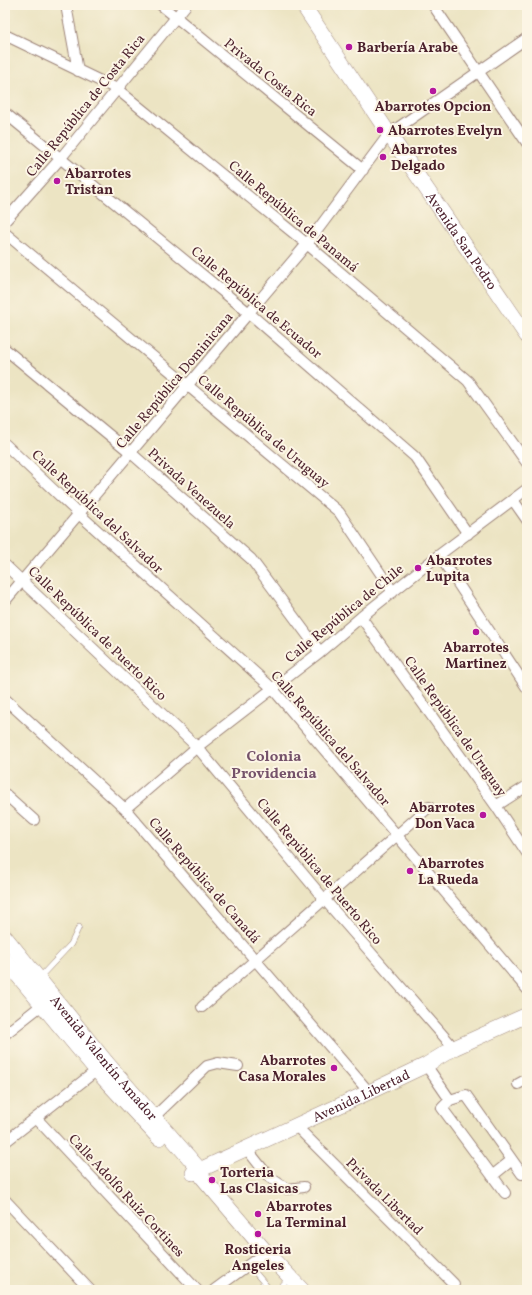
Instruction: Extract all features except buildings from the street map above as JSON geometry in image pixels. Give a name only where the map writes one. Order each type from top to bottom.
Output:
[{"type":"main road","name":"Avenida San Pedro","points":[[303,5],[527,320]]},
{"type":"main road","name":"Avenida San Pedro","points":[[313,5],[392,132],[527,336]]},
{"type":"main road","name":"Avenida Valentín Amador","points":[[5,938],[39,978],[47,1000]]},
{"type":"main road","name":"Avenida Valentín Amador","points":[[5,960],[47,1000],[102,1066],[198,1173],[266,1252],[302,1290]]},
{"type":"main road","name":"Avenida Libertad","points":[[198,1173],[246,1148],[426,1065],[454,1048],[527,1016]]},
{"type":"main road","name":"Avenida Valentín Amador","points":[[102,1066],[154,1117],[198,1173]]},
{"type":"street","points":[[66,5],[78,71]]},
{"type":"street","name":"Privada Costa Rica","points":[[161,5],[363,170]]},
{"type":"street","name":"Calle República de Costa Rica","points":[[5,221],[60,159],[186,5]]},
{"type":"street","points":[[433,5],[527,143]]},
{"type":"street","name":"Calle República de Panamá","points":[[5,36],[117,88],[307,244],[468,381],[527,464]]},
{"type":"street","name":"Calle República Dominicana","points":[[5,601],[307,244],[392,132],[527,38]]},
{"type":"street","name":"Calle República de Ecuador","points":[[5,113],[249,313],[415,457],[468,534]]},
{"type":"street","name":"Calle República de Uruguay","points":[[5,233],[339,512],[393,592]]},
{"type":"street","name":"Privada Venezuela","points":[[5,349],[131,453],[251,559],[320,652]]},
{"type":"street","name":"Calle República del Salvador","points":[[5,444],[79,514],[272,688],[527,989]]},
{"type":"street","name":"Calle República de Chile","points":[[125,809],[197,747],[320,652],[438,555],[527,490]]},
{"type":"street","points":[[513,500],[527,520]]},
{"type":"street","points":[[438,555],[527,688]]},
{"type":"street","name":"Calle República de Puerto Rico","points":[[5,565],[197,747],[324,899],[454,1048]]},
{"type":"street","name":"Calle República de Uruguay","points":[[361,617],[496,806],[527,853]]},
{"type":"street","name":"Calle República de Canadá","points":[[5,699],[125,809],[369,1092]]},
{"type":"street","points":[[496,806],[527,786]]},
{"type":"street","points":[[5,794],[34,820]]},
{"type":"street","points":[[202,1007],[256,961],[428,807]]},
{"type":"street","points":[[5,1034],[47,1000]]},
{"type":"street","points":[[154,1117],[207,1066],[218,1063],[238,1066]]},
{"type":"street","points":[[426,1065],[450,1100]]},
{"type":"street","points":[[5,1142],[37,1119],[102,1066]]},
{"type":"street","points":[[505,1193],[442,1108],[450,1100],[466,1095],[522,1174]]},
{"type":"street","name":"Calle Adolfo Ruiz Cortines","points":[[37,1119],[197,1290]]},
{"type":"street","name":"Privada Libertad","points":[[296,1126],[454,1284]]},
{"type":"street","points":[[246,1148],[269,1177],[287,1190],[304,1187]]},
{"type":"street","points":[[492,1176],[512,1160]]},
{"type":"street","points":[[5,1200],[90,1290]]},
{"type":"street","points":[[214,1290],[266,1252]]},
{"type":"lane","points":[[39,978],[71,944],[79,927]]},
{"type":"lane","points":[[249,1264],[270,1290]]},
{"type":"lane","points":[[278,1290],[290,1277]]},
{"type":"place","name":"Barbería Arabe","points":[[349,47]]},
{"type":"place","name":"Abarrotes Opcion","points":[[433,91]]},
{"type":"place","name":"Abarrotes Evelyn","points":[[380,130]]},
{"type":"place","name":"Abarrotes Delgado","points":[[383,157]]},
{"type":"place","name":"Abarrotes Tristan","points":[[57,181]]},
{"type":"place","name":"Abarrotes Lupita","points":[[418,568]]},
{"type":"place","name":"Abarrotes Martinez","points":[[476,632]]},
{"type":"place","name":"Abarrotes Don Vaca","points":[[483,815]]},
{"type":"place","name":"Abarrotes La Rueda","points":[[410,871]]},
{"type":"place","name":"Abarrotes Casa Morales","points":[[334,1068]]},
{"type":"place","name":"Torteria Las Clasicas","points":[[212,1180]]},
{"type":"place","name":"Abarrotes La Terminal","points":[[258,1214]]},
{"type":"place","name":"Rosticeria Angeles","points":[[258,1234]]},
{"type":"district","name":"Colonia Providencia","points":[[274,764]]}]
